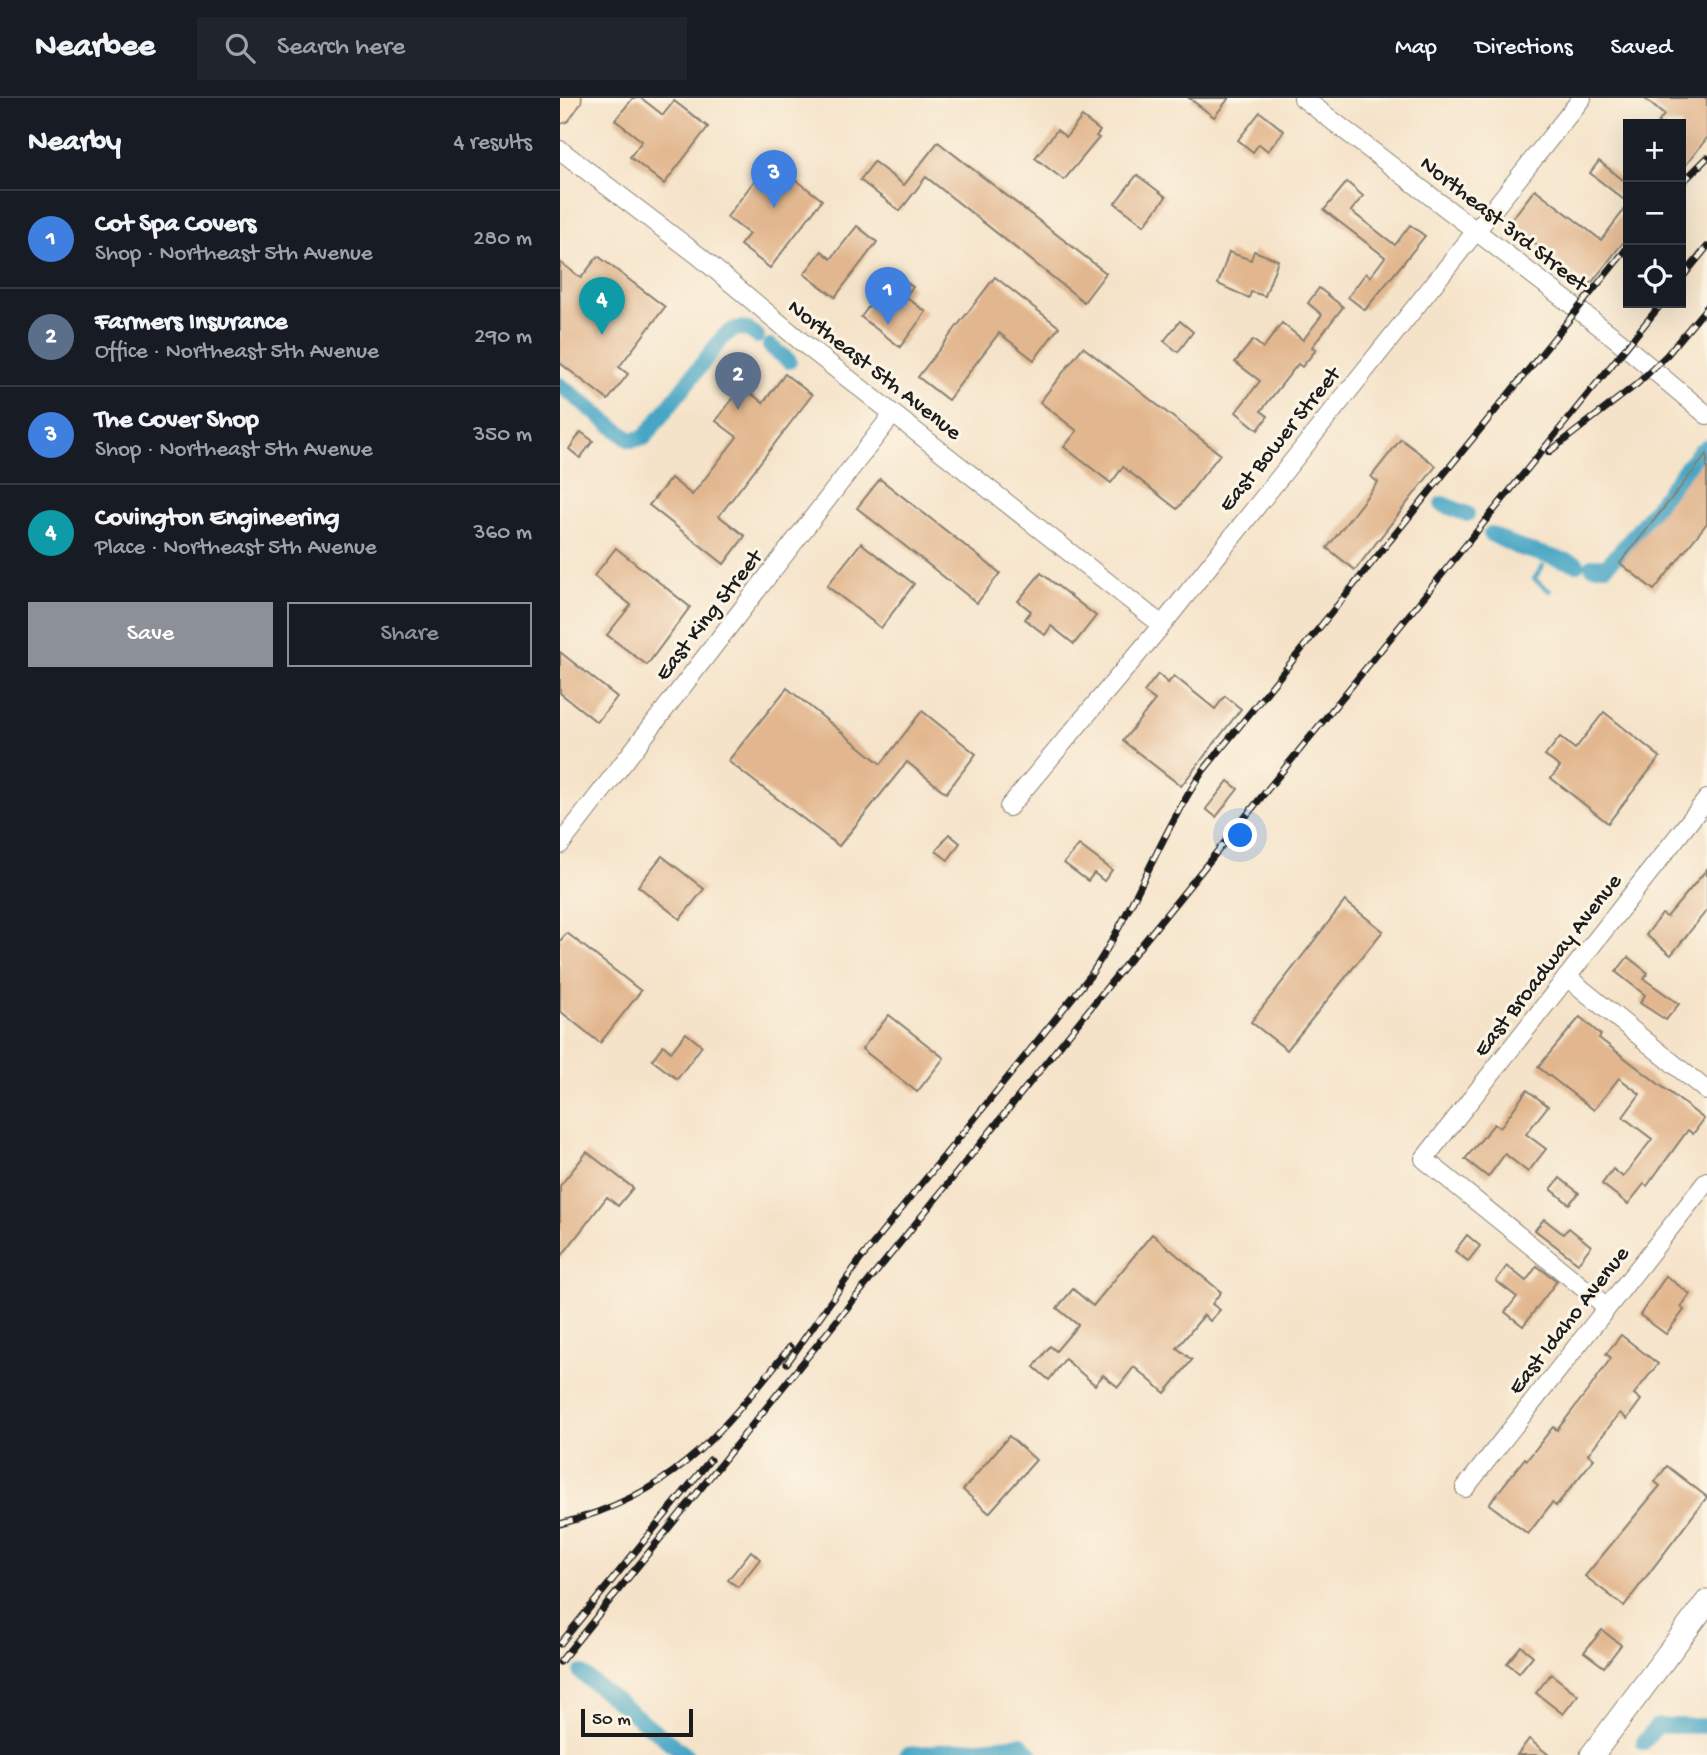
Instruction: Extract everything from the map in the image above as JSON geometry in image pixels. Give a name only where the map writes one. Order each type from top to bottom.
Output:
[{"type":"main road","points":[[560,111],[569,98]]},
{"type":"street","name":"Northeast 3rd Street","points":[[1303,98],[1619,341],[1707,415]]},
{"type":"street","name":"East Bower Street","points":[[1009,807],[1162,625],[1582,98]]},
{"type":"street","name":"Northeast 5th Avenue","points":[[560,150],[699,256],[803,343],[1162,625]]},
{"type":"street","name":"East King Street","points":[[560,845],[894,414]]},
{"type":"street","name":"East Broadway Avenue","points":[[1607,1307],[1424,1159],[1707,799]]},
{"type":"street","points":[[1567,977],[1707,1091]]},
{"type":"street","name":"East Idaho Avenue","points":[[1465,1488],[1707,1181]]},
{"type":"street","points":[[1592,1755],[1707,1602]]},
{"type":"building","points":[[633,98],[641,98],[663,115],[674,101],[708,127],[664,184],[630,157],[642,141],[615,120]]},
{"type":"building","points":[[1189,98],[1229,98],[1214,117]]},
{"type":"building","points":[[1644,98],[1707,98],[1707,138],[1686,165],[1686,119],[1661,119],[1664,115]]},
{"type":"building","points":[[1260,112],[1284,131],[1268,151],[1259,144],[1253,152],[1238,140]]},
{"type":"building","points":[[1082,117],[1100,131],[1096,136],[1099,138],[1064,180],[1035,158],[1057,130],[1066,137]]},
{"type":"building","points":[[938,142],[1106,273],[1084,302],[926,177],[900,211],[860,180],[874,162],[904,185]]},
{"type":"building","points":[[770,160],[822,200],[770,268],[740,245],[749,234],[727,217]]},
{"type":"building","points":[[1599,161],[1623,180],[1623,199],[1590,173]]},
{"type":"building","points":[[1137,175],[1166,197],[1144,225],[1115,203]]},
{"type":"building","points":[[1347,182],[1363,196],[1351,211],[1395,245],[1410,225],[1425,236],[1365,310],[1348,297],[1366,273],[1370,277],[1385,257],[1324,210]]},
{"type":"building","points":[[1535,189],[1601,240],[1623,211],[1623,242],[1589,286],[1509,223]]},
{"type":"building","points":[[857,226],[877,242],[835,297],[804,274],[822,251],[831,259]]},
{"type":"building","points":[[1254,251],[1278,260],[1265,296],[1251,292],[1249,298],[1218,284],[1229,252],[1251,260]]},
{"type":"building","points":[[598,256],[665,307],[619,367],[628,374],[608,400],[560,363],[560,262],[581,278]]},
{"type":"building","points":[[894,273],[913,287],[905,296],[926,312],[900,347],[861,317]]},
{"type":"building","points":[[995,277],[1059,327],[1034,360],[999,333],[948,400],[918,377]]},
{"type":"building","points":[[1319,288],[1343,307],[1312,347],[1316,350],[1302,367],[1298,364],[1261,411],[1268,416],[1258,430],[1236,412],[1260,381],[1235,362],[1253,340],[1263,348],[1282,323],[1303,340],[1322,315],[1308,303]]},
{"type":"building","points":[[1180,321],[1193,332],[1178,352],[1164,341]]},
{"type":"building","points":[[1083,347],[1220,454],[1177,509],[1123,467],[1111,483],[1064,447],[1077,431],[1040,402]]},
{"type":"building","points":[[785,374],[812,395],[719,516],[745,536],[724,564],[649,505],[671,478],[692,495],[737,437],[716,421],[742,386],[763,403]]},
{"type":"building","points":[[581,432],[593,441],[580,458],[569,449]]},
{"type":"building","points":[[1401,439],[1436,466],[1355,570],[1327,548],[1378,482],[1371,477]]},
{"type":"building","points":[[1707,454],[1707,523],[1654,590],[1620,563]]},
{"type":"building","points":[[880,479],[1000,573],[977,603],[857,508]]},
{"type":"building","points":[[861,543],[914,584],[881,628],[827,586]]},
{"type":"building","points":[[616,548],[690,607],[647,665],[607,635],[631,605],[594,576]]},
{"type":"building","points":[[1041,573],[1096,616],[1074,644],[1051,626],[1045,635],[1025,619],[1031,611],[1018,601]]},
{"type":"building","points":[[560,652],[617,697],[597,722],[560,693]]},
{"type":"building","points":[[1158,674],[1168,683],[1174,676],[1215,709],[1225,696],[1241,709],[1181,786],[1123,741],[1155,700],[1144,692]]},
{"type":"building","points":[[787,688],[881,764],[922,711],[976,754],[946,793],[907,762],[839,846],[728,761]]},
{"type":"building","points":[[1604,712],[1660,757],[1608,823],[1551,778],[1560,767],[1545,756],[1560,737],[1575,749]]},
{"type":"building","points":[[1228,781],[1238,789],[1216,817],[1206,809]]},
{"type":"building","points":[[949,834],[960,843],[948,860],[936,851]]},
{"type":"building","points":[[1079,845],[1112,870],[1104,881],[1094,873],[1088,881],[1064,863]]},
{"type":"building","points":[[662,856],[704,889],[680,919],[638,886]]},
{"type":"building","points":[[1707,869],[1707,910],[1671,955],[1646,935],[1662,914],[1667,917]]},
{"type":"building","points":[[1345,901],[1383,931],[1287,1050],[1251,1022]]},
{"type":"building","points":[[567,933],[641,991],[600,1043],[560,1011],[560,941]]},
{"type":"building","points":[[1628,957],[1648,973],[1644,979],[1679,1004],[1666,1020],[1640,1003],[1645,995],[1616,972]]},
{"type":"building","points":[[889,1015],[944,1058],[917,1092],[862,1049]]},
{"type":"building","points":[[1580,1017],[1601,1035],[1599,1038],[1704,1119],[1693,1134],[1688,1130],[1647,1186],[1644,1184],[1628,1204],[1602,1184],[1613,1169],[1623,1177],[1652,1139],[1623,1117],[1640,1094],[1619,1078],[1594,1110],[1538,1067]]},
{"type":"building","points":[[686,1033],[702,1046],[677,1079],[652,1060],[663,1045],[671,1052]]},
{"type":"building","points":[[1527,1090],[1548,1106],[1526,1134],[1546,1149],[1528,1172],[1505,1154],[1488,1177],[1465,1159],[1494,1124],[1500,1128]]},
{"type":"building","points":[[587,1152],[633,1188],[618,1206],[607,1197],[560,1258],[560,1186]]},
{"type":"building","points":[[1560,1178],[1579,1193],[1569,1204],[1551,1189]]},
{"type":"building","points":[[1544,1219],[1563,1234],[1569,1228],[1591,1246],[1578,1263],[1535,1230]]},
{"type":"building","points":[[1152,1234],[1221,1292],[1212,1304],[1220,1310],[1210,1321],[1204,1315],[1177,1348],[1192,1360],[1165,1393],[1134,1367],[1118,1387],[1103,1375],[1095,1385],[1065,1359],[1049,1380],[1034,1367],[1050,1346],[1056,1351],[1078,1325],[1057,1308],[1073,1289],[1093,1306]]},
{"type":"building","points":[[1467,1235],[1480,1246],[1468,1261],[1455,1251]]},
{"type":"building","points":[[1507,1266],[1526,1281],[1537,1266],[1557,1281],[1523,1326],[1505,1312],[1517,1297],[1496,1281]]},
{"type":"building","points":[[1666,1276],[1690,1294],[1681,1307],[1684,1310],[1666,1334],[1640,1315]]},
{"type":"building","points":[[1621,1335],[1658,1364],[1634,1394],[1641,1400],[1627,1419],[1620,1413],[1588,1454],[1594,1459],[1556,1506],[1552,1503],[1528,1534],[1489,1504],[1553,1427],[1557,1430],[1611,1358],[1606,1354]]},
{"type":"building","points":[[1009,1436],[1036,1460],[989,1513],[963,1490]]},
{"type":"building","points":[[1667,1466],[1707,1497],[1624,1606],[1585,1576],[1660,1486],[1655,1482]]},
{"type":"building","points":[[751,1551],[760,1559],[738,1587],[728,1580]]},
{"type":"building","points":[[1602,1630],[1621,1645],[1604,1667],[1584,1652]]},
{"type":"building","points":[[1521,1646],[1533,1656],[1519,1673],[1507,1663]]},
{"type":"building","points":[[1551,1674],[1578,1695],[1563,1714],[1536,1693]]},
{"type":"building","points":[[1529,1739],[1549,1755],[1517,1755]]},
{"type":"waterway","points":[[560,385],[630,440],[644,438],[723,337],[740,328],[757,336]]},
{"type":"waterway","points":[[770,346],[789,361]]},
{"type":"waterway","points":[[1592,566],[1606,566],[1619,553],[1700,451],[1707,447]]},
{"type":"waterway","points":[[1442,504],[1467,514]]},
{"type":"waterway","points":[[1491,534],[1517,547],[1577,564]]},
{"type":"waterway","points":[[1543,566],[1534,579],[1550,591]]},
{"type":"waterway","points":[[581,1673],[686,1755]]},
{"type":"waterway","points":[[1644,1742],[1657,1726],[1707,1726]]},
{"type":"waterway","points":[[907,1755],[1021,1744],[1032,1755]]},
{"type":"railway","points":[[1683,182],[1707,158]]},
{"type":"railway","points":[[1686,273],[1707,247]]},
{"type":"railway","points":[[787,1363],[860,1260],[1090,976],[1120,926],[1173,821],[1203,771],[1623,253]]},
{"type":"railway","points":[[1549,452],[1637,384],[1667,355],[1707,307]]},
{"type":"railway","points":[[560,1662],[1658,308]]},
{"type":"railway","points":[[560,1524],[635,1496],[665,1478],[716,1434],[790,1347]]},
{"type":"railway","points":[[560,1644],[710,1460]]},
{"type":"place","name":"The Cover Shop","points":[[774,208]]},
{"type":"place","name":"Cot Spa Covers","points":[[888,325]]},
{"type":"place","name":"Covington Engineering","points":[[602,335]]},
{"type":"place","name":"Farmers Insurance","points":[[738,410]]}]
